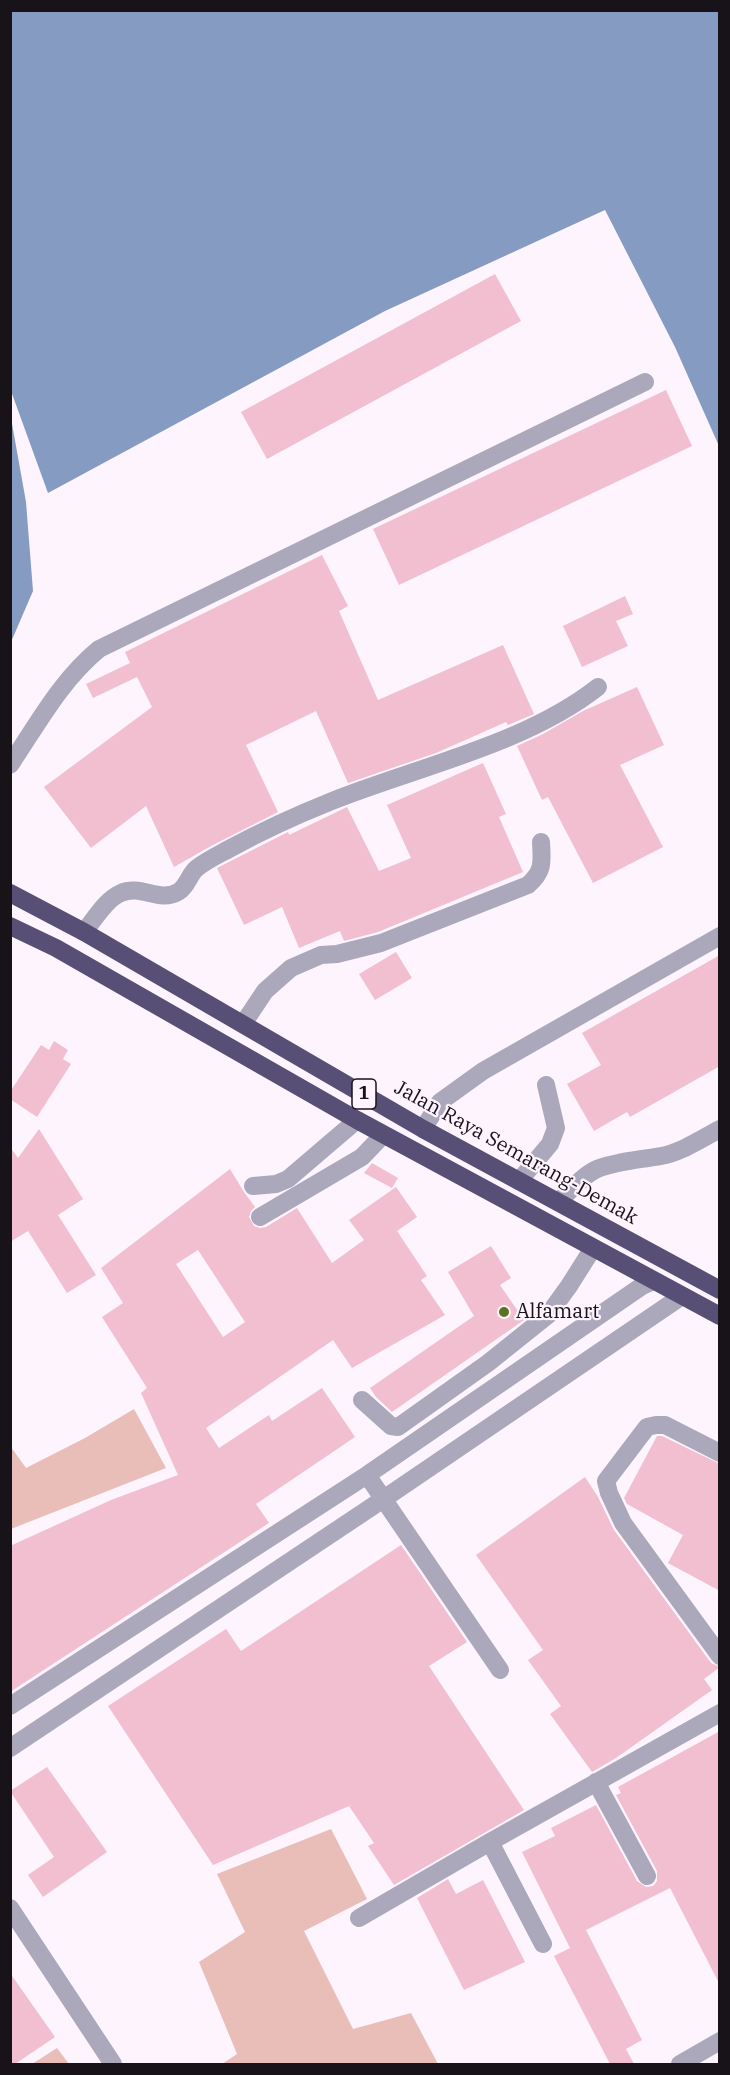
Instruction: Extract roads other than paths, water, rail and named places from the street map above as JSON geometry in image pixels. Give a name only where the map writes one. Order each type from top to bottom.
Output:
[{"type":"highway","name":"Jalan Raya Semarang-Demak","points":[[10,893],[84,932],[423,1129],[720,1290]]},
{"type":"highway","name":"1","points":[[10,926],[56,948],[383,1135],[720,1316]]},
{"type":"street","points":[[10,765],[70,677],[99,649],[645,382]]},
{"type":"street","points":[[84,932],[120,893],[138,889],[163,897],[177,893],[187,884],[195,869],[252,836],[331,801],[495,743],[565,711],[598,687]]},
{"type":"street","points":[[243,1024],[265,991],[291,968],[321,955],[337,954],[381,943],[528,885],[536,878],[542,865],[541,842]]},
{"type":"street","points":[[423,1129],[440,1101],[483,1071],[720,936]]},
{"type":"street","points":[[519,1181],[550,1144],[556,1128],[546,1085]]},
{"type":"street","points":[[253,1186],[276,1184],[288,1179],[357,1120]]},
{"type":"street","points":[[558,1202],[580,1181],[596,1170],[631,1159],[662,1155],[688,1146],[720,1129]]},
{"type":"street","points":[[260,1217],[362,1157],[383,1135]]},
{"type":"street","points":[[362,1400],[391,1426],[398,1427],[488,1363],[548,1315],[593,1248]]},
{"type":"street","points":[[10,1706],[367,1475],[642,1286],[653,1281]]},
{"type":"street","points":[[10,1748],[382,1500],[682,1296]]},
{"type":"street","points":[[720,1453],[665,1425],[647,1427],[606,1481],[623,1523],[720,1656]]},
{"type":"street","points":[[367,1475],[500,1670]]},
{"type":"street","points":[[247,1553],[263,1580]]},
{"type":"street","points":[[104,1646],[122,1674]]},
{"type":"street","points":[[359,1918],[720,1713]]},
{"type":"street","points":[[596,1782],[647,1876]]},
{"type":"street","points":[[490,1842],[543,1944]]},
{"type":"street","points":[[10,1908],[113,2064]]},
{"type":"street","points":[[680,2064],[718,2047]]},
{"type":"water","points":[[11,10],[719,11],[719,446],[675,347],[605,210],[385,311],[48,493],[11,391]]},
{"type":"water","points":[[11,418],[26,502],[33,591],[11,642]]},
{"type":"place","name":"Alfamart","points":[[504,1312]]}]
